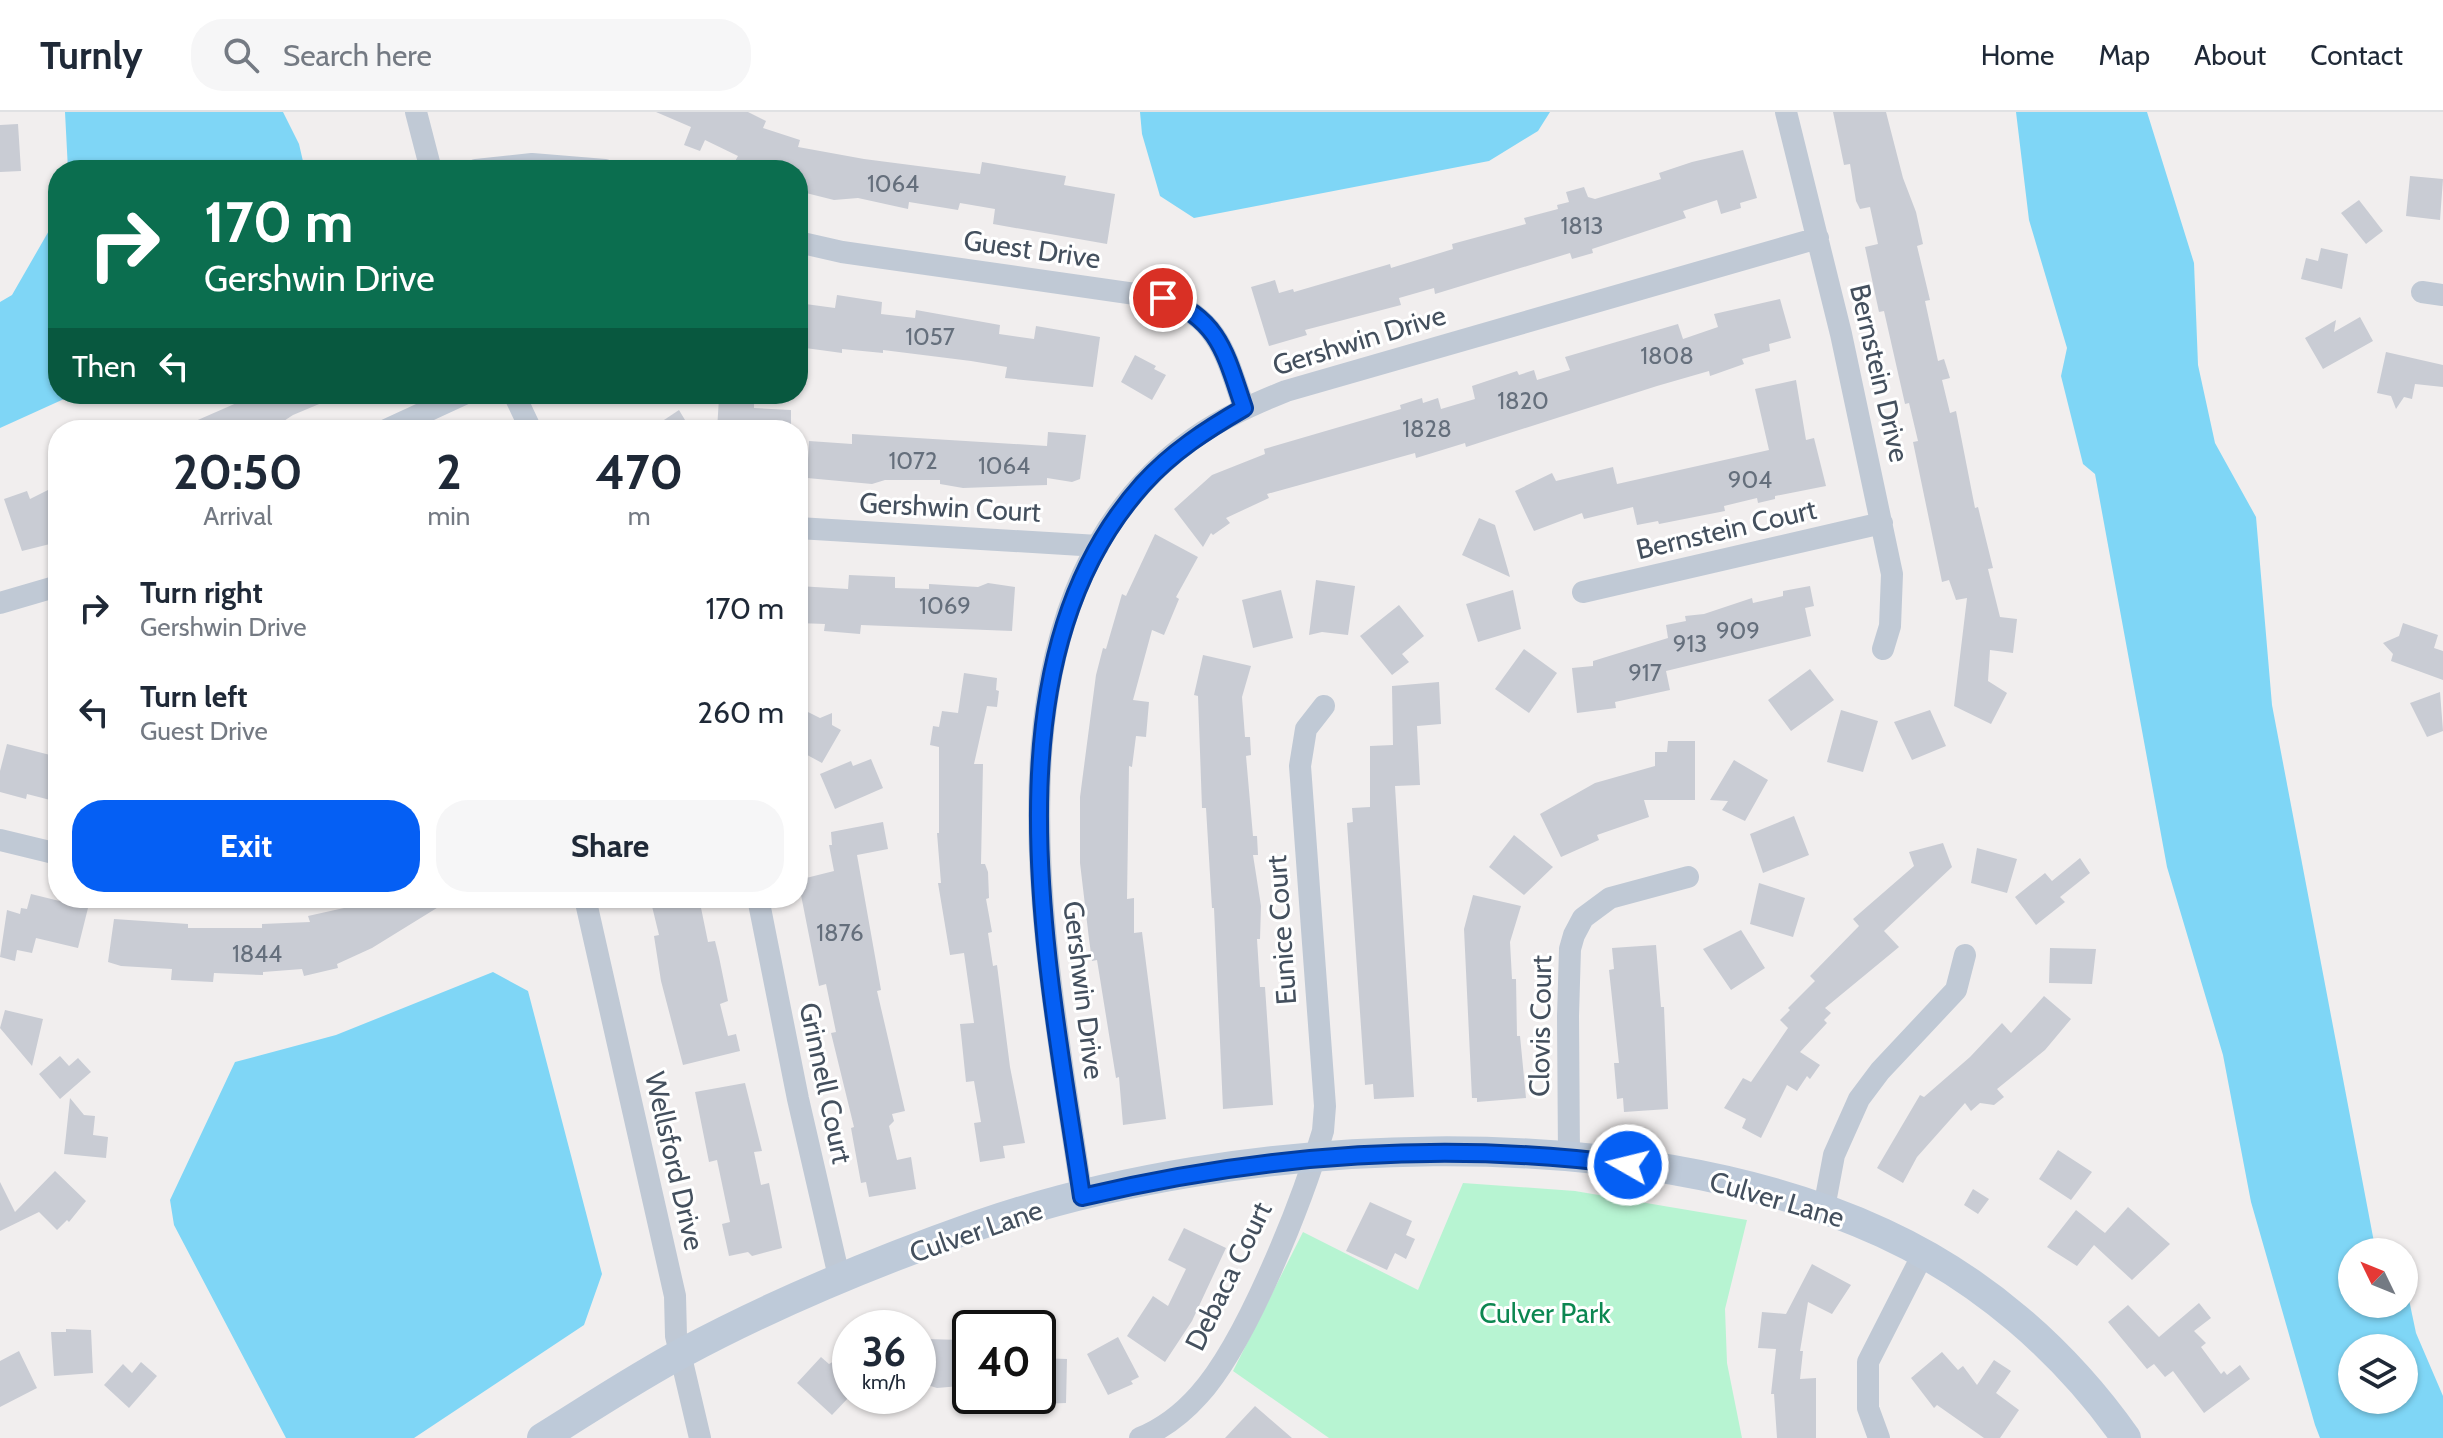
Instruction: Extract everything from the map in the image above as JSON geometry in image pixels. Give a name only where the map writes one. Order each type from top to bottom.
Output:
[{"type":"street","points":[[416,112],[428,160]]},
{"type":"street","name":"Bernstein Drive","points":[[1786,112],[1818,238],[1882,523],[1894,597],[1883,649]]},
{"type":"street","name":"Gershwin Drive","points":[[1082,1197],[1043,920],[1039,796],[1047,713],[1069,608],[1098,546],[1136,492],[1175,453],[1244,408],[1286,391],[1818,238]]},
{"type":"street","name":"Guest Drive","points":[[808,244],[842,252],[1163,298],[1201,317],[1218,337],[1244,408]]},
{"type":"street","points":[[408,420],[442,404]]},
{"type":"street","name":"Bernstein Court","points":[[1583,592],[1882,523]]},
{"type":"street","name":"Gershwin Court","points":[[808,529],[1098,546]]},
{"type":"street","points":[[0,603],[48,589]]},
{"type":"street","name":"Eunice Court","points":[[1316,1156],[1325,1106],[1300,747],[1306,729],[1324,706]]},
{"type":"street","points":[[0,840],[48,852]]},
{"type":"street","name":"Clovis Court","points":[[1569,1157],[1568,1016],[1570,949],[1574,935],[1583,918],[1610,898],[1688,877]]},
{"type":"street","name":"Wellsford Drive","points":[[587,908],[675,1296],[680,1354],[700,1438]]},
{"type":"street","name":"Grinnell Court","points":[[760,908],[798,1099],[840,1281]]},
{"type":"street","points":[[1824,1208],[1834,1155],[1859,1099],[1880,1071],[1956,990],[1965,955]]},
{"type":"street","name":"Culver Lane","points":[[542,1438],[680,1354],[840,1281],[981,1224],[1082,1197],[1228,1166],[1316,1156],[1417,1151],[1569,1157],[1686,1173],[1769,1191],[1824,1208],[1923,1254],[2011,1312],[2089,1390],[2126,1438]]},
{"type":"street","name":"Debaca Court","points":[[1140,1438],[1175,1417],[1209,1383],[1264,1283],[1316,1156]]},
{"type":"street","points":[[1879,1438],[1868,1408],[1868,1362],[1923,1254]]},
{"type":"green space","name":"Culver Park","points":[[1463,1183],[1575,1191],[1747,1220],[1725,1309],[1727,1363],[1742,1438],[1329,1438],[1233,1371],[1303,1232],[1418,1290]]},
{"type":"water","points":[[65,112],[283,112],[299,144],[303,160],[67,160]]},
{"type":"water","points":[[1140,112],[1550,112],[1538,131],[1489,161],[1194,218],[1160,196],[1142,134]]},
{"type":"water","points":[[2016,112],[2147,112],[2194,263],[2198,365],[2215,443],[2256,517],[2272,705],[2373,1238],[2338,1238],[2338,1318],[2413,1318],[2416,1334],[2338,1334],[2338,1414],[2418,1414],[2418,1338],[2443,1396],[2443,1438],[2320,1438],[2315,1425],[2251,1202],[2223,1055],[2167,867],[2095,474],[2083,464],[2061,376],[2067,348],[2029,220]]},
{"type":"water","points":[[48,232],[48,404],[53,404],[0,428],[0,302],[12,295]]},
{"type":"water","points":[[493,972],[528,991],[602,1274],[584,1325],[414,1438],[286,1438],[174,1225],[170,1200],[235,1062],[336,1035]]},
{"type":"building","points":[[656,112],[748,112],[766,121],[763,128],[800,140],[798,147],[864,159],[980,174],[982,162],[1066,176],[1064,185],[1115,194],[1107,244],[993,224],[995,209],[960,203],[958,210],[909,202],[908,209],[858,198],[834,200],[808,194],[808,160],[736,160],[738,156],[705,140],[700,151],[684,145],[691,127]]},
{"type":"building","points":[[1833,112],[1886,112],[1903,178],[1916,212],[1923,244],[1917,246],[1930,300],[1925,301],[1938,361],[1944,359],[1950,378],[1942,380],[1950,413],[1956,411],[1975,508],[1978,507],[1993,568],[1988,569],[2000,617],[2017,619],[2013,653],[1990,650],[1988,681],[2007,693],[1991,724],[1954,706],[1967,598],[1956,600],[1949,580],[1942,582],[1913,442],[1918,441],[1909,403],[1905,404],[1884,311],[1879,312],[1865,247],[1878,244],[1870,207],[1860,209],[1856,201],[1850,164],[1844,165]]},
{"type":"building","points":[[18,124],[21,171],[0,172],[0,125]]},
{"type":"building","points":[[1743,150],[1757,198],[1740,203],[1741,208],[1721,214],[1717,200],[1683,211],[1686,218],[1592,249],[1593,253],[1572,259],[1570,253],[1435,294],[1434,288],[1399,298],[1401,305],[1305,330],[1307,335],[1269,346],[1251,287],[1275,280],[1279,293],[1293,289],[1294,292],[1390,264],[1391,268],[1453,249],[1452,244],[1526,224],[1524,218],[1558,209],[1557,205],[1569,202],[1566,192],[1584,187],[1588,197],[1595,199],[1661,179],[1659,173],[1692,162]]},
{"type":"building","points":[[2410,176],[2443,179],[2440,220],[2406,216]]},
{"type":"building","points":[[2359,200],[2383,231],[2366,244],[2341,213]]},
{"type":"building","points":[[2321,248],[2348,254],[2342,289],[2301,279],[2306,258],[2318,261]]},
{"type":"building","points":[[837,295],[882,302],[881,314],[915,318],[916,310],[1000,325],[999,334],[1034,339],[1036,326],[1100,337],[1093,387],[1005,378],[1007,367],[971,361],[883,350],[883,353],[842,349],[842,353],[808,348],[808,304],[835,308]]},
{"type":"building","points":[[1780,299],[1791,338],[1769,344],[1770,351],[1742,359],[1744,364],[1710,376],[1709,371],[1657,386],[1466,447],[1465,443],[1416,458],[1415,453],[1267,494],[1269,498],[1226,518],[1230,523],[1213,535],[1211,533],[1203,547],[1174,509],[1212,475],[1265,454],[1264,449],[1401,409],[1400,405],[1422,398],[1423,403],[1438,398],[1441,409],[1475,399],[1472,386],[1517,371],[1519,375],[1534,370],[1537,380],[1570,370],[1565,357],[1678,324],[1683,339],[1718,327],[1714,314]]},
{"type":"building","points":[[2360,317],[2373,341],[2323,369],[2305,338],[2336,320],[2334,332]]},
{"type":"building","points":[[2386,352],[2443,365],[2443,387],[2415,384],[2412,399],[2404,397],[2396,409],[2391,396],[2377,393]]},
{"type":"building","points":[[1135,355],[1166,375],[1152,400],[1121,382]]},
{"type":"building","points":[[1796,380],[1806,440],[1814,438],[1826,486],[1775,496],[1775,499],[1758,503],[1757,498],[1724,506],[1725,511],[1659,524],[1658,521],[1637,525],[1633,507],[1584,519],[1582,513],[1534,531],[1515,491],[1552,473],[1556,481],[1613,467],[1617,484],[1769,450],[1755,389]]},
{"type":"building","points":[[234,404],[319,404],[285,420],[198,420]]},
{"type":"building","points":[[719,404],[754,404],[754,408],[791,410],[791,420],[718,420]]},
{"type":"building","points":[[679,410],[685,420],[664,420]]},
{"type":"building","points":[[1048,432],[1086,435],[1080,479],[1072,482],[1047,478],[1047,485],[963,488],[940,484],[940,480],[885,480],[872,484],[808,478],[809,441],[852,444],[852,434],[1047,446]]},
{"type":"building","points":[[48,490],[48,544],[22,551],[4,499],[27,491],[30,499]]},
{"type":"building","points":[[1479,518],[1495,525],[1510,577],[1462,555]]},
{"type":"building","points":[[1155,534],[1198,557],[1176,597],[1179,599],[1164,635],[1152,630],[1133,700],[1149,702],[1146,737],[1136,736],[1132,767],[1129,766],[1127,899],[1134,898],[1134,933],[1142,932],[1166,1119],[1123,1125],[1119,1077],[1116,1078],[1097,960],[1092,961],[1089,939],[1080,863],[1080,797],[1096,675],[1103,648],[1106,649],[1122,594],[1126,596]]},
{"type":"building","points":[[849,575],[895,577],[895,588],[929,589],[929,584],[978,587],[988,583],[1015,587],[1012,631],[861,625],[860,634],[824,631],[825,624],[808,623],[808,587],[848,589]]},
{"type":"building","points":[[1316,580],[1355,586],[1348,635],[1322,632],[1309,635]]},
{"type":"building","points":[[1810,586],[1814,606],[1805,608],[1811,636],[1666,671],[1670,690],[1615,702],[1616,708],[1577,713],[1572,668],[1593,666],[1593,661],[1668,638],[1666,625],[1686,621],[1685,616],[1704,614],[1752,598],[1753,603],[1783,596],[1783,591]]},
{"type":"building","points":[[1281,590],[1293,638],[1253,648],[1242,600]]},
{"type":"building","points":[[1513,590],[1521,629],[1478,642],[1466,604]]},
{"type":"building","points":[[1399,605],[1424,636],[1402,654],[1409,662],[1392,675],[1360,636]]},
{"type":"building","points":[[2403,623],[2438,635],[2434,648],[2443,651],[2443,680],[2391,661],[2393,654],[2383,643],[2399,636]]},
{"type":"building","points":[[1524,649],[1557,673],[1529,713],[1495,689]]},
{"type":"building","points":[[1203,655],[1251,666],[1242,697],[1245,737],[1250,737],[1251,755],[1246,756],[1253,836],[1257,836],[1258,855],[1253,855],[1261,906],[1260,939],[1257,939],[1260,987],[1265,987],[1273,1105],[1223,1109],[1214,908],[1206,808],[1202,808],[1198,696],[1194,695]]},
{"type":"building","points":[[1810,669],[1834,700],[1791,731],[1768,700]]},
{"type":"building","points":[[964,673],[997,678],[996,690],[999,691],[997,707],[987,706],[974,764],[983,764],[981,864],[985,864],[988,872],[989,898],[986,899],[992,932],[988,933],[993,966],[997,965],[1010,1067],[1025,1143],[1003,1146],[1005,1158],[980,1162],[974,1123],[981,1122],[974,1081],[966,1082],[960,1024],[974,1023],[964,953],[950,955],[938,883],[941,883],[937,833],[939,747],[930,745],[933,726],[939,727],[942,711],[958,713]]},
{"type":"building","points":[[1439,682],[1441,724],[1417,726],[1420,785],[1395,786],[1414,1097],[1374,1099],[1373,1084],[1365,1085],[1347,823],[1353,822],[1352,808],[1370,807],[1370,746],[1393,745],[1392,686]]},
{"type":"building","points":[[2440,692],[2443,731],[2427,737],[2410,703]]},
{"type":"building","points":[[1841,710],[1878,721],[1863,772],[1827,762]]},
{"type":"building","points":[[1930,710],[1946,746],[1912,760],[1894,722]]},
{"type":"building","points":[[808,712],[820,718],[832,713],[832,725],[841,730],[822,763],[808,755]]},
{"type":"building","points":[[1668,741],[1695,741],[1695,800],[1644,800],[1649,817],[1597,835],[1599,840],[1561,857],[1540,814],[1595,783],[1655,766],[1655,752],[1667,752]]},
{"type":"building","points":[[7,744],[48,754],[48,799],[27,794],[26,799],[0,792],[0,771]]},
{"type":"building","points":[[871,759],[883,788],[835,809],[820,774],[851,761],[853,766]]},
{"type":"building","points":[[1734,760],[1768,780],[1745,821],[1722,810],[1728,801],[1710,800]]},
{"type":"building","points":[[1794,816],[1809,855],[1763,873],[1750,834]]},
{"type":"building","points":[[883,822],[888,849],[857,855],[881,990],[877,991],[905,1111],[892,1114],[894,1121],[889,1126],[897,1160],[911,1157],[916,1189],[869,1197],[866,1182],[861,1183],[851,1128],[854,1127],[831,1033],[836,1032],[826,984],[819,986],[804,908],[808,908],[808,878],[834,871],[829,845],[832,845],[831,832]]},
{"type":"building","points":[[1514,835],[1553,867],[1524,895],[1489,867]]},
{"type":"building","points":[[1943,843],[1952,867],[1884,931],[1899,947],[1825,1008],[1831,1013],[1824,1020],[1827,1023],[1800,1052],[1820,1065],[1810,1079],[1807,1076],[1797,1091],[1787,1085],[1761,1138],[1742,1128],[1746,1119],[1724,1108],[1743,1078],[1751,1082],[1788,1028],[1780,1020],[1815,981],[1810,976],[1859,926],[1853,919],[1914,866],[1909,852]]},
{"type":"building","points":[[1977,848],[2017,859],[2007,893],[1971,883]]},
{"type":"building","points":[[2080,858],[2090,873],[2060,897],[2065,902],[2036,925],[2015,897],[2045,873],[2052,881]]},
{"type":"building","points":[[1759,883],[1805,898],[1793,937],[1750,924]]},
{"type":"building","points":[[31,894],[48,898],[48,908],[88,908],[78,948],[36,938],[32,953],[17,950],[15,961],[0,957],[7,910],[20,914],[21,908],[27,909]]},
{"type":"building","points":[[1473,895],[1521,906],[1510,942],[1512,979],[1516,979],[1517,1036],[1520,1036],[1526,1098],[1477,1102],[1477,1098],[1472,1098],[1464,929]]},
{"type":"building","points":[[344,908],[437,908],[372,948],[337,964],[338,968],[304,976],[302,969],[263,972],[263,975],[214,973],[213,982],[171,980],[172,969],[121,966],[108,962],[114,919],[188,924],[188,928],[262,928],[262,924],[310,922],[308,916]]},
{"type":"building","points":[[652,908],[701,908],[708,942],[715,941],[719,957],[728,1001],[720,1004],[728,1036],[736,1034],[740,1051],[683,1065],[661,981],[654,936],[659,935]]},
{"type":"building","points":[[1741,930],[1765,968],[1731,990],[1703,949]]},
{"type":"building","points":[[1656,945],[1661,1007],[1664,1007],[1668,1109],[1624,1112],[1623,1098],[1617,1099],[1614,1063],[1619,1063],[1609,970],[1614,969],[1612,948]]},
{"type":"building","points":[[2050,948],[2096,949],[2092,984],[2049,983]]},
{"type":"building","points":[[2044,996],[2071,1019],[2045,1050],[1997,1089],[2004,1097],[1994,1105],[1980,1103],[1971,1111],[1965,1103],[1917,1157],[1903,1183],[1877,1168],[1920,1095],[1924,1097],[1970,1057],[2002,1023],[2011,1033]]},
{"type":"building","points":[[5,1010],[43,1019],[32,1066],[0,1028]]},
{"type":"building","points":[[60,1056],[69,1066],[78,1058],[91,1072],[60,1099],[39,1074]]},
{"type":"building","points":[[745,1083],[762,1151],[754,1152],[761,1185],[769,1183],[782,1248],[752,1256],[748,1252],[729,1256],[722,1224],[730,1222],[717,1160],[709,1162],[695,1092]]},
{"type":"building","points":[[70,1098],[84,1115],[95,1116],[93,1135],[108,1137],[106,1158],[64,1154]]},
{"type":"building","points":[[2058,1150],[2092,1172],[2071,1200],[2039,1179]]},
{"type":"building","points":[[55,1171],[86,1201],[69,1222],[67,1220],[57,1230],[39,1212],[0,1231],[0,1182],[15,1212]]},
{"type":"building","points":[[1973,1189],[1989,1199],[1978,1214],[1964,1205]]},
{"type":"building","points":[[1370,1202],[1412,1221],[1406,1235],[1415,1239],[1406,1259],[1395,1253],[1387,1270],[1346,1251]]},
{"type":"building","points":[[2128,1207],[2170,1244],[2132,1280],[2094,1245],[2077,1266],[2047,1247],[2076,1210],[2105,1233]]},
{"type":"building","points":[[1184,1228],[1226,1248],[1192,1321],[1165,1362],[1127,1336],[1153,1296],[1168,1306],[1186,1269],[1168,1260]]},
{"type":"building","points":[[1812,1264],[1851,1285],[1832,1314],[1808,1302],[1800,1351],[1803,1351],[1800,1379],[1816,1378],[1816,1438],[1777,1438],[1774,1394],[1771,1394],[1776,1349],[1758,1348],[1762,1312],[1786,1314]]},
{"type":"building","points":[[2199,1303],[2211,1318],[2194,1331],[2206,1343],[2201,1347],[2221,1374],[2224,1371],[2227,1375],[2240,1365],[2250,1379],[2204,1413],[2173,1371],[2165,1377],[2154,1364],[2147,1369],[2108,1322],[2128,1305],[2159,1337]]},
{"type":"building","points":[[66,1329],[91,1330],[93,1373],[54,1376],[51,1332],[66,1332]]},
{"type":"building","points":[[1118,1337],[1139,1377],[1131,1381],[1133,1384],[1108,1395],[1087,1354]]},
{"type":"building","points":[[936,1339],[952,1340],[952,1387],[937,1388]]},
{"type":"building","points":[[19,1351],[37,1388],[0,1407],[0,1361]]},
{"type":"building","points":[[1942,1352],[1958,1370],[1963,1366],[1977,1385],[1994,1360],[2011,1371],[1996,1393],[2019,1410],[2000,1438],[1984,1438],[1937,1405],[1934,1408],[1911,1378]]},
{"type":"building","points":[[821,1357],[829,1364],[832,1362],[832,1415],[797,1383]]},
{"type":"building","points":[[1056,1359],[1067,1359],[1066,1403],[1056,1403]]},
{"type":"building","points":[[141,1362],[157,1376],[129,1408],[104,1385],[123,1364],[132,1373]]},
{"type":"building","points":[[1255,1406],[1292,1438],[1225,1438]]},
{"type":"route","points":[[1163,298],[1183,305],[1201,317],[1218,337],[1244,408],[1196,436],[1175,453],[1122,510],[1082,576],[1069,608],[1058,650],[1047,713],[1039,796],[1039,851],[1043,920],[1082,1197],[1228,1166],[1316,1156],[1417,1151],[1502,1152],[1628,1165]]}]
